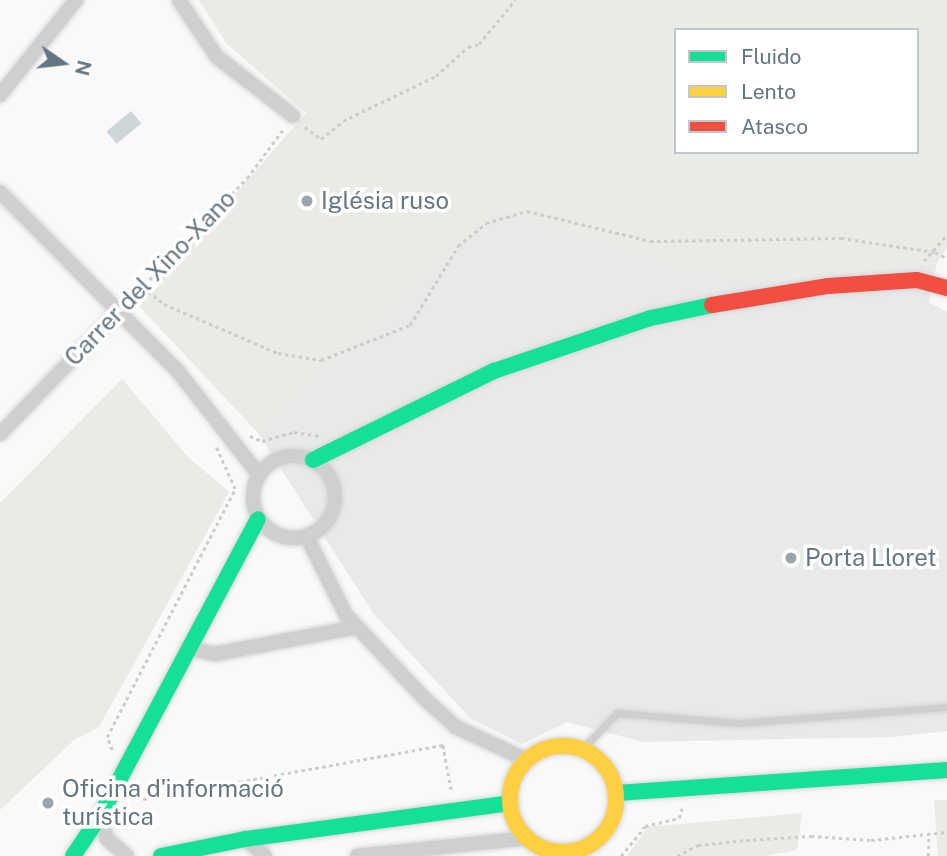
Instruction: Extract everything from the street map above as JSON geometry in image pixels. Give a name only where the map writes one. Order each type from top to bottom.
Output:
[{"type":"street","points":[[0,95],[76,0]]},
{"type":"street","points":[[178,0],[217,57],[293,116]]},
{"type":"street","points":[[0,192],[177,370],[259,475]]},
{"type":"street","points":[[313,460],[494,372],[651,318],[757,296],[828,286],[917,280],[947,288]]},
{"type":"street","name":"Carrer del Xino-Xano","points":[[0,434],[118,312]]},
{"type":"street","points":[[301,456],[313,460],[332,480],[335,493],[328,520],[307,537],[285,538],[258,519],[252,497],[259,475],[277,459],[301,456]]},
{"type":"street","points":[[73,856],[100,816],[258,519]]},
{"type":"street","points":[[307,537],[346,615],[356,627],[456,727],[527,760]]},
{"type":"street","points":[[187,648],[215,654],[356,627]]},
{"type":"street","points":[[557,746],[582,748],[603,762],[617,793],[614,816],[603,835],[584,848],[562,854],[527,838],[517,826],[510,803],[517,772],[527,760],[557,746]]},
{"type":"street","points":[[617,793],[947,770]]},
{"type":"street","points":[[161,856],[246,839],[510,803]]},
{"type":"street","points":[[100,816],[107,839],[127,856]]},
{"type":"street","points":[[357,856],[527,838]]},
{"type":"street","points":[[246,839],[265,856]]},
{"type":"lane","points":[[582,748],[617,713],[738,723],[947,707]]},
{"type":"path","points":[[293,116],[321,139],[343,121],[436,76],[468,47],[479,44],[515,0]]},
{"type":"path","name":"Carrer del Xino-Xano","points":[[118,312],[247,178],[293,116]]},
{"type":"path","points":[[142,287],[164,304],[278,353],[321,360],[410,325],[458,247],[486,223],[527,211],[650,242],[841,238],[935,252],[947,258]]},
{"type":"path","points":[[108,757],[113,748],[107,737],[235,489],[212,442],[226,433]]},
{"type":"path","points":[[143,799],[443,745],[453,796]]},
{"type":"path","points":[[621,856],[645,826],[679,818],[686,789]]},
{"type":"path","points":[[677,856],[698,845],[746,840],[871,840],[947,832]]},
{"type":"path","points":[[928,856],[929,833]]},
{"type":"shaded area","points":[[199,0],[947,0],[947,248],[937,263],[806,278],[704,276],[498,210],[258,433],[138,305],[306,113],[226,43]]},
{"type":"shaded area","points":[[131,111],[141,123],[117,144],[106,132]]},
{"type":"shaded area","points":[[498,210],[704,276],[806,278],[937,263],[929,302],[947,312],[947,731],[892,737],[643,742],[567,722],[522,744],[471,719],[373,613],[258,433]]},
{"type":"shaded area","points":[[122,379],[188,457],[229,492],[99,727],[74,740],[0,810],[0,503]]},
{"type":"shaded area","points":[[934,800],[947,800],[947,856],[938,856]]},
{"type":"shaded area","points":[[802,813],[797,850],[764,856],[627,856],[648,827]]},
{"type":"traffic: fast","points":[[313,460],[494,371],[651,318],[712,305]]},
{"type":"traffic: fast","points":[[73,856],[100,816],[258,519]]},
{"type":"traffic: fast","points":[[617,793],[947,770]]},
{"type":"traffic: fast","points":[[161,856],[245,839],[510,803]]},
{"type":"traffic: slow","points":[[563,746],[583,750],[601,761],[612,779],[616,799],[612,819],[601,837],[583,848],[563,852],[543,848],[525,837],[514,819],[510,799],[514,779],[525,761],[543,750],[563,746]]},
{"type":"traffic: jam","points":[[712,305],[828,286],[917,280],[947,288]]},
{"type":"place","name":"Iglésia ruso","points":[[307,201]]},
{"type":"place","name":"Porta Lloret","points":[[791,558]]},
{"type":"place","name":"Oficina d'informació turística","points":[[48,803]]}]
